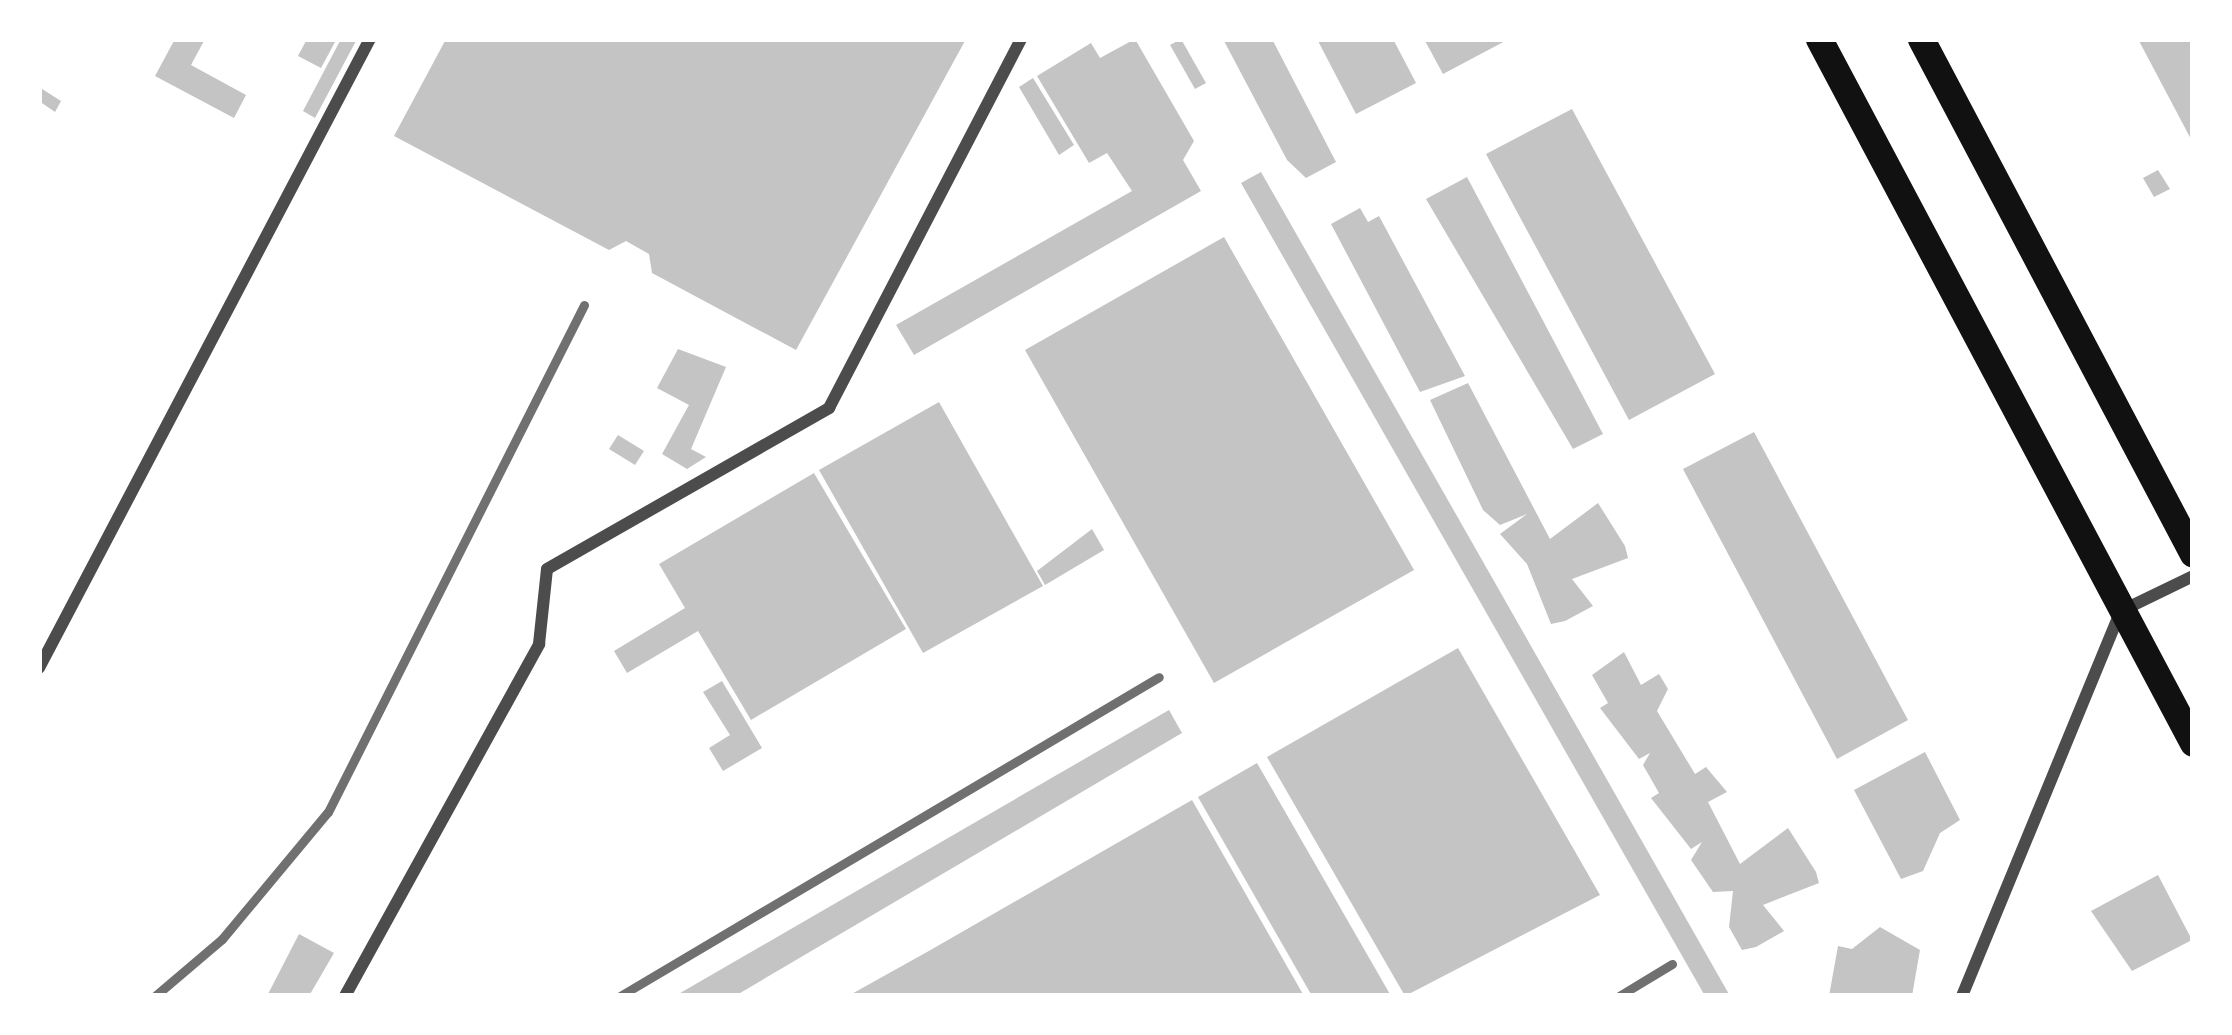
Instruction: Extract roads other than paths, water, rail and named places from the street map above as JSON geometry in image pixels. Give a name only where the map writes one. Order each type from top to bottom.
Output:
[{"type":"main road","points":[[1819,39],[2193,743]]},
{"type":"main road","points":[[1921,39],[2193,554]]},
{"type":"street","points":[[39,668],[370,39]]},
{"type":"street","points":[[345,996],[539,644],[547,569],[829,408],[1021,39]]},
{"type":"street","points":[[1962,996],[2121,611],[2193,575]]},
{"type":"railway","points":[[155,996],[222,939],[328,812],[584,305]]},
{"type":"railway","points":[[620,996],[1159,677]]},
{"type":"railway","points":[[1619,996],[1672,964]]}]
